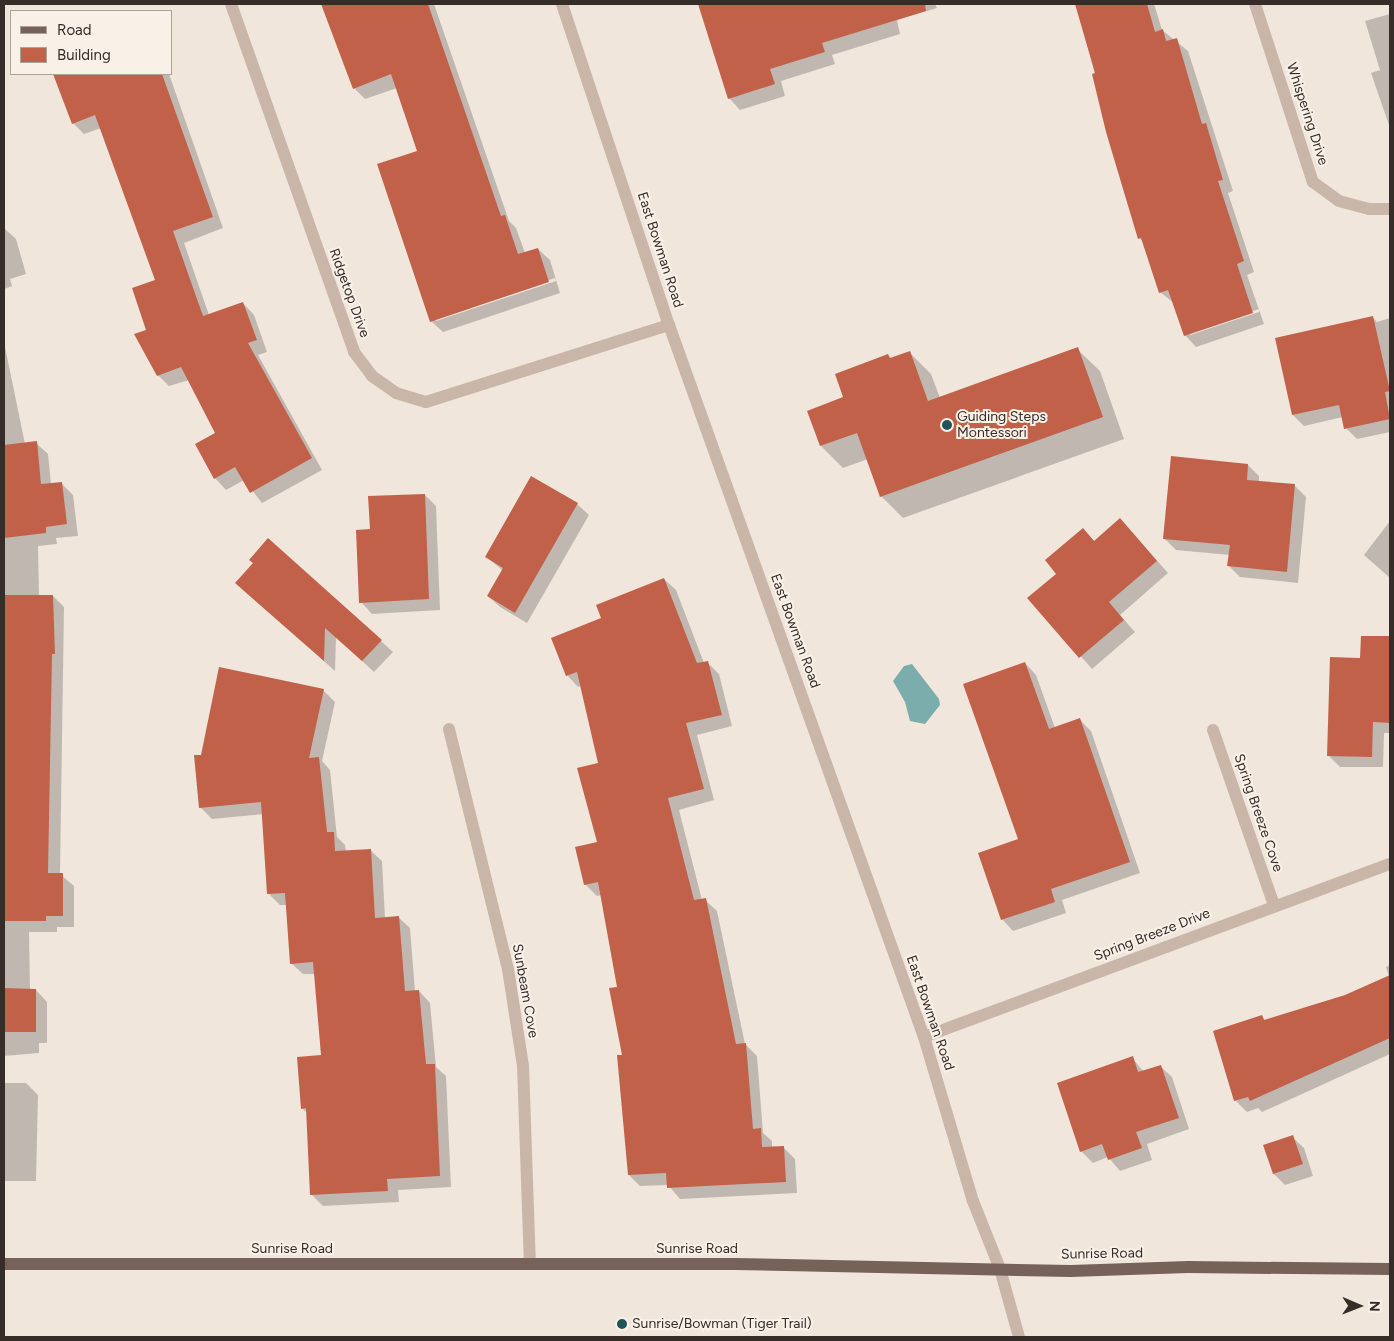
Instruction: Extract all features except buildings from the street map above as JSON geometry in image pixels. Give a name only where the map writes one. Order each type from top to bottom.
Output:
[{"type":"main road","name":"Sunrise Road","points":[[4,1264],[735,1264],[1000,1269],[1390,1269]]},
{"type":"street","name":"Ridgetop Drive","points":[[231,4],[354,352],[372,376],[396,394],[426,402],[669,324]]},
{"type":"street","name":"East Bowman Road","points":[[562,4],[669,324],[924,1037],[973,1201],[1000,1269],[1019,1337]]},
{"type":"street","name":"Whispering Drive","points":[[1255,4],[1314,182],[1339,201],[1369,209],[1390,209]]},
{"type":"street","name":"Sunbeam Cove","points":[[449,729],[508,969],[524,1066],[530,1264]]},
{"type":"street","name":"Spring Breeze Cove","points":[[1213,730],[1274,905]]},
{"type":"street","name":"Spring Breeze Drive","points":[[924,1037],[1274,905],[1356,879],[1390,864]]},
{"type":"water","points":[[912,664],[939,699],[940,705],[925,724],[910,721],[905,702],[893,681],[904,666]]},
{"type":"place","name":"Guiding Steps Montessori","points":[[947,425]]},
{"type":"place","name":"Sunrise/Bowman (Tiger Trail)","points":[[622,1324]]}]
